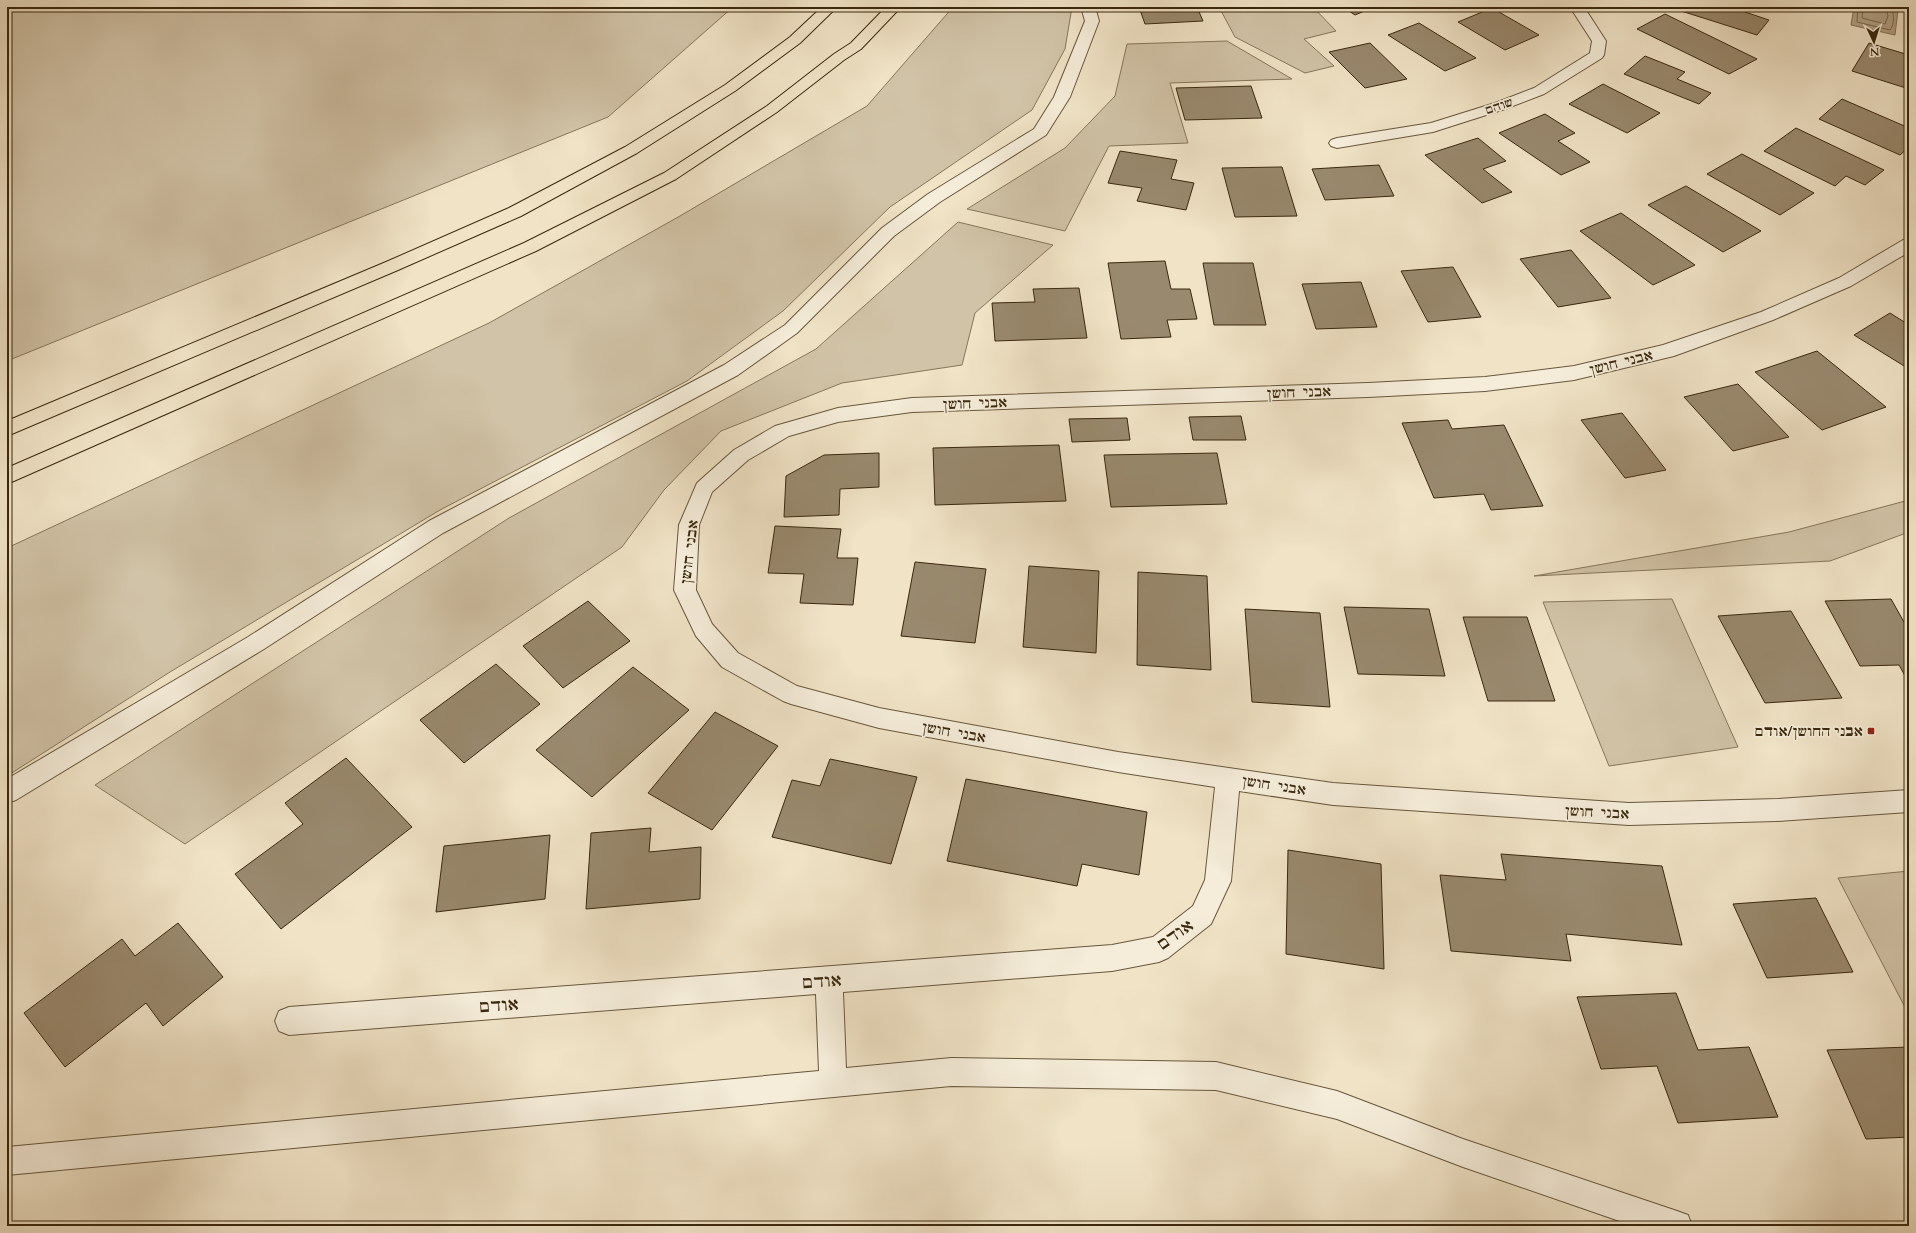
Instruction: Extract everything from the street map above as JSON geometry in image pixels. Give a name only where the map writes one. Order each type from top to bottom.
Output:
[{"type":"main road","points":[[7,429],[392,266],[515,212],[631,150],[730,88],[795,40],[830,7]]},
{"type":"main road","points":[[7,476],[530,247],[670,176],[772,109],[839,57],[856,46],[900,9]]},
{"type":"street","points":[[7,792],[256,643],[436,527],[624,429],[731,370],[790,330],[888,232],[934,198],[1040,132],[1062,97],[1092,21],[1088,7]]},
{"type":"street","name":"שוהם","points":[[1337,143],[1433,127],[1540,91],[1597,55],[1599,41],[1577,7]]},
{"type":"street","name":"אבני חושן","points":[[1909,244],[1846,282],[1767,316],[1667,350],[1574,373],[1485,384],[1368,390],[912,405],[838,415],[782,431],[741,455],[704,488],[689,525],[684,590],[704,630],[730,660],[791,694],[879,718],[1118,762],[1333,794],[1629,814],[1777,810],[1909,801]]},
{"type":"street","name":"אודם","points":[[289,1021],[1112,958],[1159,949],[1202,915],[1218,881],[1228,778]]},
{"type":"street","points":[[829,980],[833,1083]]},
{"type":"street","points":[[7,1161],[951,1072],[1216,1076],[1337,1105],[1463,1152],[1677,1226]]},
{"type":"shaded area","points":[[7,7],[733,7],[608,117],[7,361]]},
{"type":"shaded area","points":[[953,7],[1072,7],[1065,49],[1032,110],[890,207],[783,311],[687,381],[440,510],[170,672],[7,776],[7,548],[489,323],[680,216],[867,106]]},
{"type":"shaded area","points":[[1219,7],[1313,7],[1336,31],[1304,39],[1334,66],[1305,73],[1235,37]]},
{"type":"shaded area","points":[[1227,41],[1292,79],[1170,83],[1188,143],[1109,146],[1065,231],[967,209],[1065,148],[1115,96],[1127,44]]},
{"type":"shaded area","points":[[958,222],[1053,245],[975,313],[962,365],[842,383],[721,431],[664,490],[622,547],[185,844],[95,785],[509,518],[816,349]]},
{"type":"shaded area","points":[[1909,500],[1909,532],[1830,561],[1534,576],[1789,532]]},
{"type":"shaded area","points":[[1672,599],[1738,747],[1609,766],[1543,602]]},
{"type":"shaded area","points":[[1909,871],[1909,1015],[1838,878]]},
{"type":"water","points":[[1854,7],[1886,7],[1898,10],[1895,35],[1851,25]]},
{"type":"building","points":[[1139,7],[1197,7],[1203,21],[1145,24]]},
{"type":"building","points":[[1343,7],[1374,7],[1355,15]]},
{"type":"building","points":[[1680,7],[1730,7],[1769,20],[1757,35],[1678,10]]},
{"type":"building","points":[[1492,8],[1539,35],[1505,50],[1458,22]]},
{"type":"building","points":[[1665,14],[1757,59],[1729,74],[1637,29]]},
{"type":"building","points":[[1419,23],[1476,58],[1445,71],[1388,35]]},
{"type":"building","points":[[1370,43],[1407,79],[1365,88],[1329,52]]},
{"type":"building","points":[[1869,43],[1909,55],[1909,89],[1852,71]]},
{"type":"building","points":[[1645,56],[1685,72],[1677,79],[1711,93],[1699,104],[1624,74]]},
{"type":"building","points":[[1603,84],[1660,113],[1627,133],[1569,104]]},
{"type":"building","points":[[1251,86],[1262,118],[1185,120],[1176,88]]},
{"type":"building","points":[[1842,99],[1909,128],[1909,147],[1900,155],[1819,119]]},
{"type":"building","points":[[1545,114],[1575,133],[1558,141],[1590,162],[1561,175],[1499,133]]},
{"type":"building","points":[[1796,128],[1884,170],[1865,185],[1846,176],[1835,186],[1764,151]]},
{"type":"building","points":[[1478,138],[1506,161],[1483,169],[1512,192],[1482,203],[1425,155]]},
{"type":"building","points":[[1120,151],[1177,160],[1171,179],[1194,183],[1186,210],[1137,201],[1142,188],[1108,183]]},
{"type":"building","points":[[1742,154],[1814,193],[1780,215],[1707,174]]},
{"type":"building","points":[[1379,165],[1394,196],[1325,200],[1312,169]]},
{"type":"building","points":[[1282,167],[1297,216],[1235,217],[1222,168]]},
{"type":"building","points":[[1686,186],[1761,231],[1723,252],[1648,205]]},
{"type":"building","points":[[1621,213],[1695,265],[1653,285],[1580,231]]},
{"type":"building","points":[[1571,250],[1611,298],[1558,307],[1520,259]]},
{"type":"building","points":[[1165,261],[1171,289],[1190,289],[1197,319],[1167,320],[1171,337],[1121,339],[1108,263]]},
{"type":"building","points":[[1203,263],[1253,263],[1266,325],[1214,325]]},
{"type":"building","points":[[1453,267],[1481,317],[1428,322],[1401,271]]},
{"type":"building","points":[[1361,282],[1377,327],[1316,329],[1302,284]]},
{"type":"building","points":[[1079,288],[1087,338],[995,341],[992,303],[1035,302],[1033,289]]},
{"type":"building","points":[[1890,313],[1909,325],[1909,369],[1854,335]]},
{"type":"building","points":[[1817,351],[1886,407],[1822,430],[1755,372]]},
{"type":"building","points":[[1738,384],[1789,437],[1733,451],[1684,397]]},
{"type":"building","points":[[1622,413],[1666,470],[1625,478],[1581,420]]},
{"type":"building","points":[[1241,416],[1246,440],[1193,440],[1189,417]]},
{"type":"building","points":[[1127,418],[1130,440],[1072,442],[1069,419]]},
{"type":"building","points":[[1448,420],[1452,429],[1504,425],[1543,506],[1491,510],[1484,494],[1434,498],[1402,423]]},
{"type":"building","points":[[1059,445],[1066,501],[935,505],[933,448]]},
{"type":"building","points":[[879,453],[879,487],[840,489],[839,515],[784,517],[786,476],[824,455]]},
{"type":"building","points":[[1217,453],[1227,504],[1111,507],[1104,455]]},
{"type":"building","points":[[775,526],[841,529],[837,558],[858,558],[853,605],[800,603],[804,574],[768,573]]},
{"type":"building","points":[[915,562],[986,569],[975,643],[901,636]]},
{"type":"building","points":[[1029,566],[1099,571],[1096,653],[1023,647]]},
{"type":"building","points":[[1138,572],[1207,576],[1211,670],[1137,665]]},
{"type":"building","points":[[1891,599],[1909,631],[1909,683],[1899,665],[1860,666],[1825,601]]},
{"type":"building","points":[[588,601],[630,641],[563,688],[523,646]]},
{"type":"building","points":[[1344,607],[1429,609],[1445,676],[1358,674]]},
{"type":"building","points":[[1245,609],[1320,613],[1330,707],[1252,702]]},
{"type":"building","points":[[1791,611],[1842,698],[1765,703],[1718,616]]},
{"type":"building","points":[[1463,617],[1527,617],[1555,701],[1488,701]]},
{"type":"building","points":[[496,664],[540,704],[464,763],[420,720]]},
{"type":"building","points":[[633,667],[689,710],[592,797],[536,750]]},
{"type":"building","points":[[715,712],[778,746],[712,830],[648,793]]},
{"type":"building","points":[[346,758],[412,827],[281,929],[235,874],[303,824],[285,803]]},
{"type":"building","points":[[830,759],[917,777],[891,864],[772,837],[792,780],[820,786]]},
{"type":"building","points":[[966,779],[1147,812],[1139,875],[1082,864],[1077,886],[947,861]]},
{"type":"building","points":[[651,828],[649,852],[701,847],[700,899],[586,909],[591,833]]},
{"type":"building","points":[[550,835],[545,899],[436,912],[444,846]]},
{"type":"building","points":[[1288,850],[1381,864],[1384,969],[1286,954]]},
{"type":"building","points":[[1501,854],[1662,866],[1682,945],[1566,934],[1571,961],[1451,951],[1440,875],[1506,880]]},
{"type":"building","points":[[1816,898],[1853,972],[1767,978],[1733,904]]},
{"type":"building","points":[[178,923],[223,977],[163,1026],[146,1003],[65,1067],[24,1013],[122,939],[135,956]]},
{"type":"building","points":[[1676,993],[1698,1050],[1749,1047],[1778,1117],[1678,1123],[1657,1066],[1601,1069],[1577,997]]},
{"type":"building","points":[[1909,1047],[1909,1137],[1866,1139],[1827,1050]]},
{"type":"place","name":"אבני החושן/אודם","points":[[1871,731]]}]
